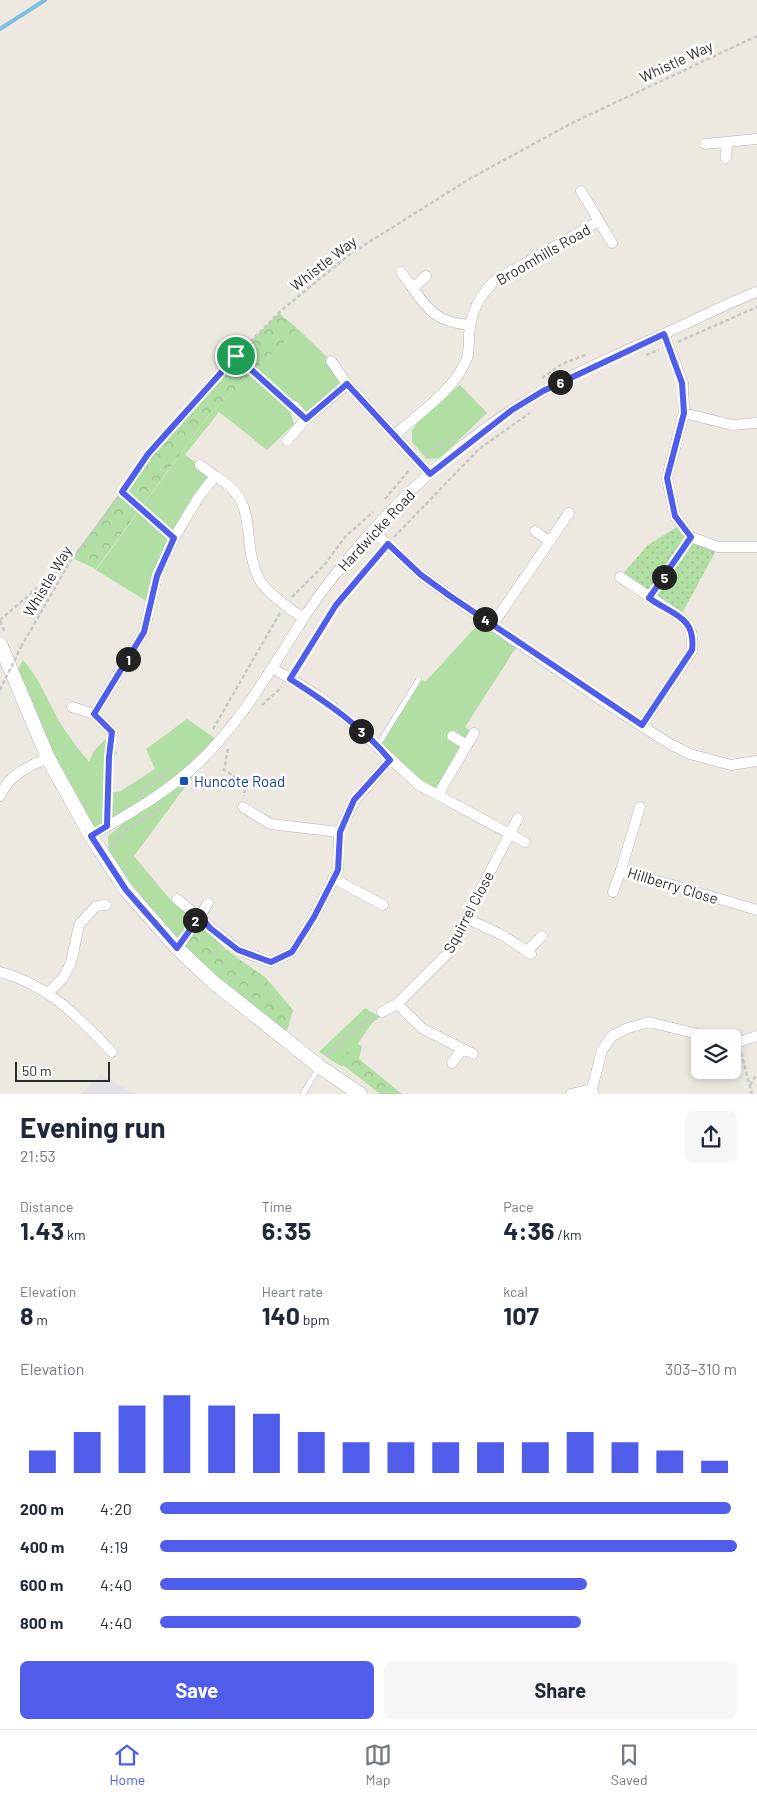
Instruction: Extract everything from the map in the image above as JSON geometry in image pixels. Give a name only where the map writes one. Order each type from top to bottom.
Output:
[{"type":"street","points":[[705,144],[727,143],[746,138],[757,139]]},
{"type":"street","points":[[726,158],[727,143]]},
{"type":"street","points":[[581,191],[612,243]]},
{"type":"street","name":"Broomhills Road","points":[[396,434],[456,380],[467,357],[470,325],[474,309],[482,294],[494,281],[599,221]]},
{"type":"street","points":[[400,272],[435,316],[451,324],[470,325]]},
{"type":"street","points":[[413,288],[426,276]]},
{"type":"street","name":"Hardwicke Road","points":[[91,836],[166,791],[198,764],[229,730],[273,668],[303,618],[330,581],[372,530],[430,474],[512,410],[543,391],[757,292]]},
{"type":"street","points":[[664,334],[682,383],[684,413],[667,478],[675,516],[691,537],[718,547],[757,547]]},
{"type":"street","points":[[331,361],[347,384],[396,434],[430,474]]},
{"type":"street","points":[[287,441],[306,419],[347,384]]},
{"type":"street","points":[[294,406],[306,419]]},
{"type":"street","points":[[684,413],[732,425],[757,423]]},
{"type":"street","points":[[200,465],[227,483],[240,498],[245,512],[258,578],[279,600],[303,618]]},
{"type":"street","points":[[94,714],[144,632],[157,576],[174,538],[198,498],[215,476]]},
{"type":"street","points":[[493,624],[569,513]]},
{"type":"street","points":[[372,530],[421,575],[598,698],[690,754],[732,765],[757,761]]},
{"type":"street","points":[[535,531],[550,542]]},
{"type":"street","points":[[620,577],[680,617],[688,624],[693,636],[692,650],[642,725]]},
{"type":"street","points":[[0,644],[48,758],[91,836],[126,890],[177,948],[213,982],[326,1062],[360,1094]]},
{"type":"street","points":[[273,668],[318,696],[378,745],[390,760],[419,786],[525,842]]},
{"type":"street","points":[[72,707],[94,714],[112,732]]},
{"type":"street","points":[[438,795],[474,733]]},
{"type":"street","points":[[452,736],[467,745]]},
{"type":"street","points":[[0,796],[11,778],[22,769],[48,758]]},
{"type":"street","points":[[177,899],[200,916],[210,928],[238,950],[271,962],[292,952],[338,870],[340,832],[354,800],[390,760]]},
{"type":"street","points":[[242,806],[270,824],[340,832]]},
{"type":"street","name":"Hillberry Close","points":[[640,808],[621,870],[757,910]]},
{"type":"street","name":"Squirrel Close","points":[[382,1012],[397,1004],[448,953],[518,818]]},
{"type":"street","points":[[613,892],[621,870]]},
{"type":"street","points":[[334,878],[383,905]]},
{"type":"street","points":[[200,916],[208,903]]},
{"type":"street","points":[[48,994],[63,978],[71,963],[79,925],[96,906],[106,905]]},
{"type":"street","points":[[466,918],[504,936],[529,952],[542,936]]},
{"type":"street","points":[[0,972],[31,984],[69,1008],[112,1052]]},
{"type":"street","points":[[397,1004],[422,1029],[474,1054]]},
{"type":"street","points":[[571,1094],[593,1092],[602,1050],[612,1036],[628,1028],[648,1022],[691,1032]]},
{"type":"street","points":[[741,1040],[757,1036]]},
{"type":"street","points":[[452,1064],[462,1049]]},
{"type":"lane","points":[[378,745],[419,679]]},
{"type":"lane","points":[[303,1094],[326,1062]]},
{"type":"path","name":"Whistle Way","points":[[0,690],[21,647],[72,558],[148,454],[236,356],[283,309],[350,254],[471,178],[574,122],[757,36]]},
{"type":"path","points":[[642,357],[757,307]]},
{"type":"path","points":[[236,356],[294,406]]},
{"type":"path","points":[[255,712],[290,679],[336,605],[388,544],[479,449],[532,412]]},
{"type":"path","points":[[122,492],[174,538]]},
{"type":"path","points":[[649,598],[691,537]]},
{"type":"path","points":[[0,620],[72,558]]},
{"type":"path","points":[[107,826],[109,757],[112,732]]},
{"type":"path","points":[[222,753],[228,745],[224,770],[245,783],[242,806]]},
{"type":"path","points":[[115,851],[114,845],[118,835],[166,804]]},
{"type":"path","points":[[177,948],[200,916]]},
{"type":"path","points":[[319,1052],[326,1062],[360,1025],[382,1012]]},
{"type":"path","points":[[741,1057],[752,1094]]},
{"type":"path","points":[[750,1085],[757,1074]]},
{"type":"shaded area","points":[[101,1074],[133,1094],[81,1094]]},
{"type":"green space","points":[[279,313],[298,329],[208,416],[96,569],[72,558],[148,454],[221,371]]},
{"type":"green space","points":[[298,329],[331,361],[347,384],[306,419],[293,407],[290,411],[294,424],[267,450],[219,412],[185,455],[215,476],[174,538],[151,604],[96,570],[208,416]]},
{"type":"green space","points":[[460,385],[487,413],[440,458],[427,459],[412,442],[412,430],[423,415]]},
{"type":"green space","points":[[680,525],[691,537],[718,547],[680,617],[620,577],[648,545]]},
{"type":"green space","points":[[484,618],[519,643],[465,727],[474,733],[438,795],[378,745],[419,679],[426,681]]},
{"type":"green space","points":[[23,660],[39,683],[64,729],[89,762],[94,751],[112,732],[110,745],[117,753],[113,757],[113,793],[121,791],[155,769],[146,749],[187,719],[219,741],[134,856],[173,903],[196,919],[225,949],[266,978],[293,1010],[286,1034],[281,1032],[180,944],[109,856],[108,836],[137,812],[91,836],[14,676]]},
{"type":"green space","points":[[193,923],[266,978],[270,990],[293,1010],[286,1029],[201,957],[188,939]]},
{"type":"green space","points":[[365,1008],[380,1017],[372,1023],[342,1067],[319,1052]]},
{"type":"green space","points":[[355,1043],[362,1046],[359,1059],[402,1094],[380,1094],[339,1062]]},
{"type":"waterway","points":[[0,29],[45,0]]},
{"type":"place","name":"Huncote Road","points":[[184,781]]},
{"type":"route","points":[[664,334],[682,383],[684,413],[667,478],[675,516],[691,537],[649,598],[688,624],[693,636],[692,650],[642,725],[598,698],[450,596],[421,575],[388,544],[336,605],[300,666],[290,679],[318,696],[344,716],[378,745],[390,760],[354,800],[340,832],[338,870],[314,917],[292,952],[271,962],[238,950],[210,928],[200,916],[177,948],[126,890],[91,836],[107,826],[109,757],[112,732],[94,714],[144,632],[157,576],[174,538],[122,492],[148,454],[236,356],[306,419],[347,384],[396,434],[430,474],[512,410],[543,391],[619,353],[664,334]]}]
